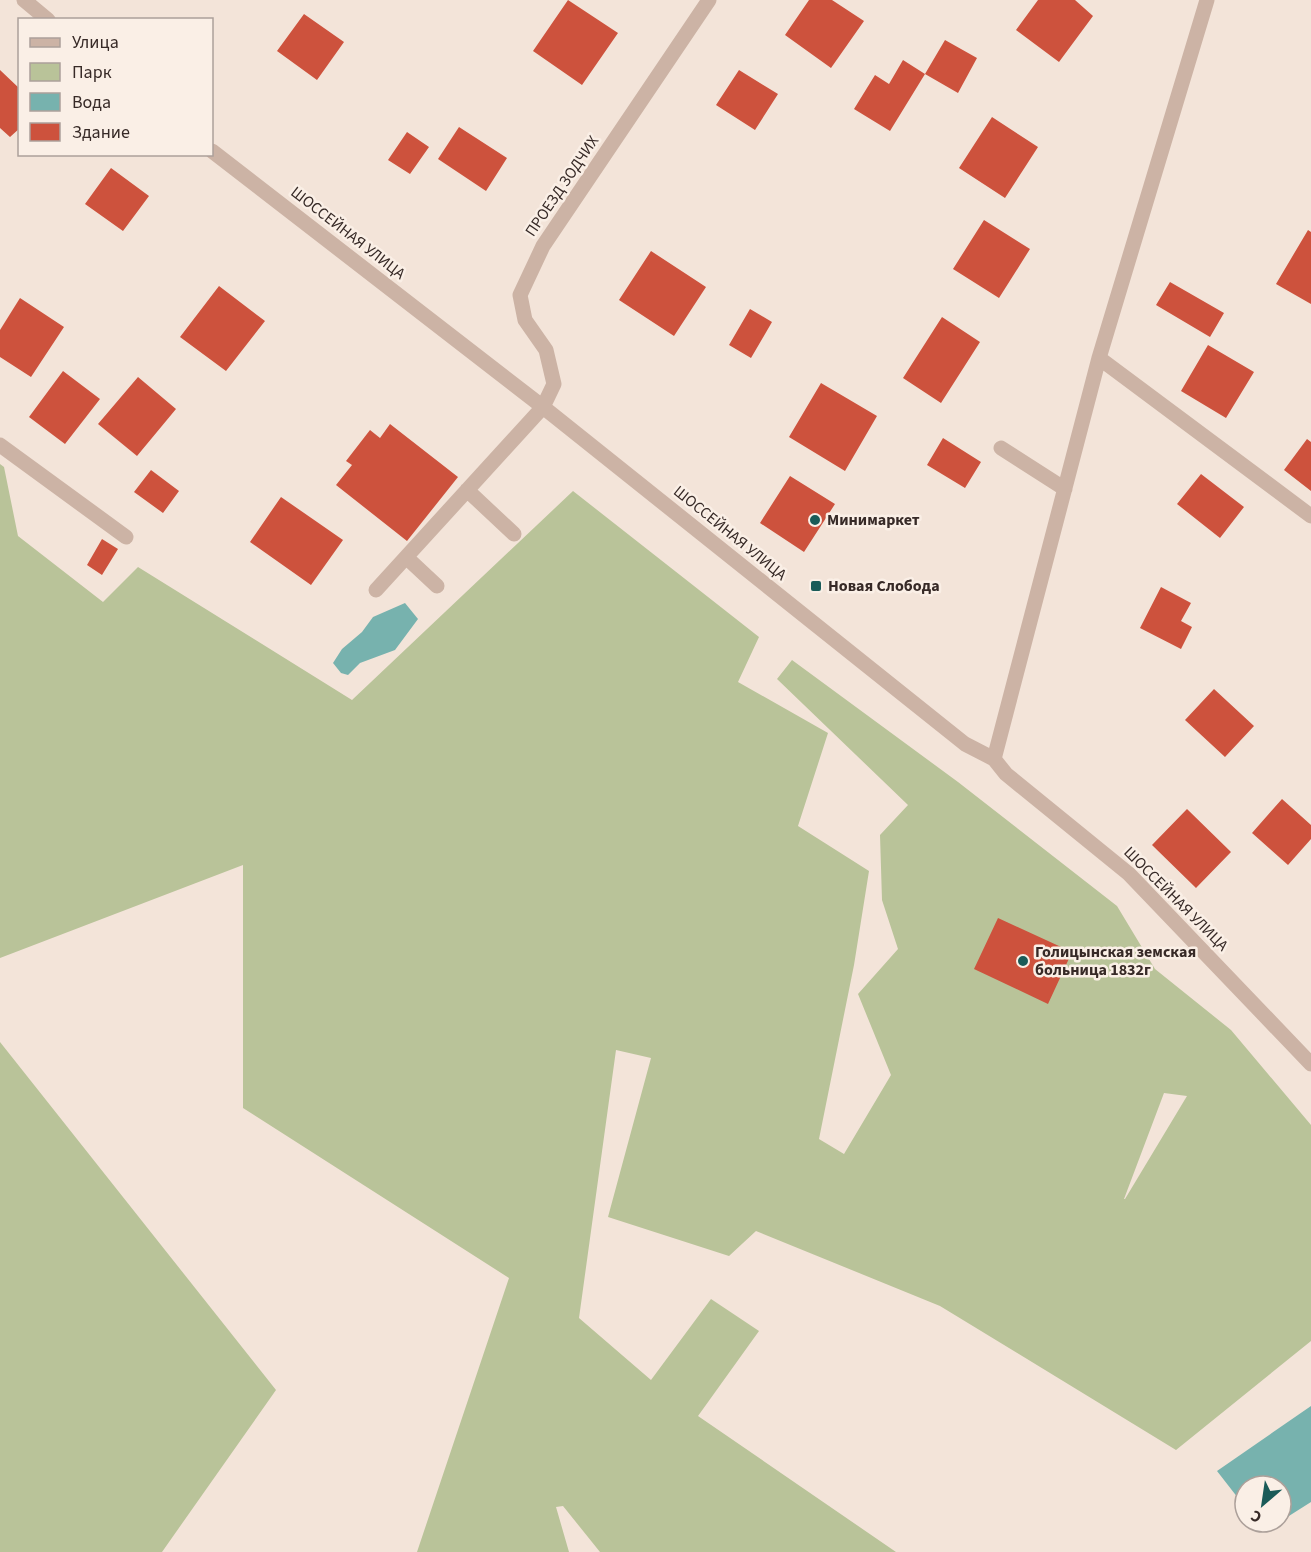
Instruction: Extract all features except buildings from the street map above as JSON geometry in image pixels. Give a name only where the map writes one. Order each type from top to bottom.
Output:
[{"type":"street","points":[[24,0],[46,18]]},
{"type":"street","name":"ПРОЕЗД ЗОДЧИХ","points":[[543,407],[554,384],[546,350],[525,320],[520,295],[543,246],[709,0]]},
{"type":"street","points":[[994,759],[1099,358],[1208,0]]},
{"type":"street","name":"ШОССЕЙНАЯ УЛИЦА","points":[[213,152],[543,407],[964,744],[994,759],[1006,774],[1129,874],[1311,1064]]},
{"type":"street","points":[[1099,358],[1311,516]]},
{"type":"street","points":[[376,590],[543,407]]},
{"type":"street","points":[[0,445],[126,537]]},
{"type":"street","points":[[1001,448],[1065,489]]},
{"type":"street","points":[[467,490],[514,534]]},
{"type":"street","points":[[406,557],[437,586]]},
{"type":"green space","points":[[0,464],[4,467],[18,536],[103,602],[138,567],[352,700],[573,491],[759,637],[738,682],[828,733],[798,826],[869,871],[854,965],[819,1139],[844,1154],[891,1075],[858,994],[898,949],[882,900],[880,835],[908,805],[777,679],[792,660],[958,782],[1117,906],[1155,969],[1231,1030],[1311,1125],[1311,1341],[1176,1450],[940,1306],[756,1231],[729,1256],[608,1217],[651,1058],[616,1050],[579,1318],[651,1380],[711,1299],[759,1331],[698,1416],[896,1552],[600,1552],[563,1506],[556,1507],[569,1552],[417,1552],[509,1278],[243,1108],[243,865],[0,958]],"holes":[[[1164,1093],[1187,1096],[1125,1199],[1124,1199]]]},
{"type":"green space","points":[[0,1042],[276,1390],[162,1552],[0,1552]]},
{"type":"water","points":[[405,603],[418,619],[395,650],[360,663],[348,675],[341,673],[333,663],[342,649],[362,632],[373,617]]},
{"type":"water","points":[[1311,1406],[1311,1502],[1293,1513],[1293,1474],[1233,1474],[1233,1492],[1217,1471]]},
{"type":"place","name":"Минимаркет","points":[[815,520]]},
{"type":"place","name":"Новая Слобода","points":[[816,586]]},
{"type":"place","name":"Голицынская земская больница 1832г","points":[[1023,961]]}]
